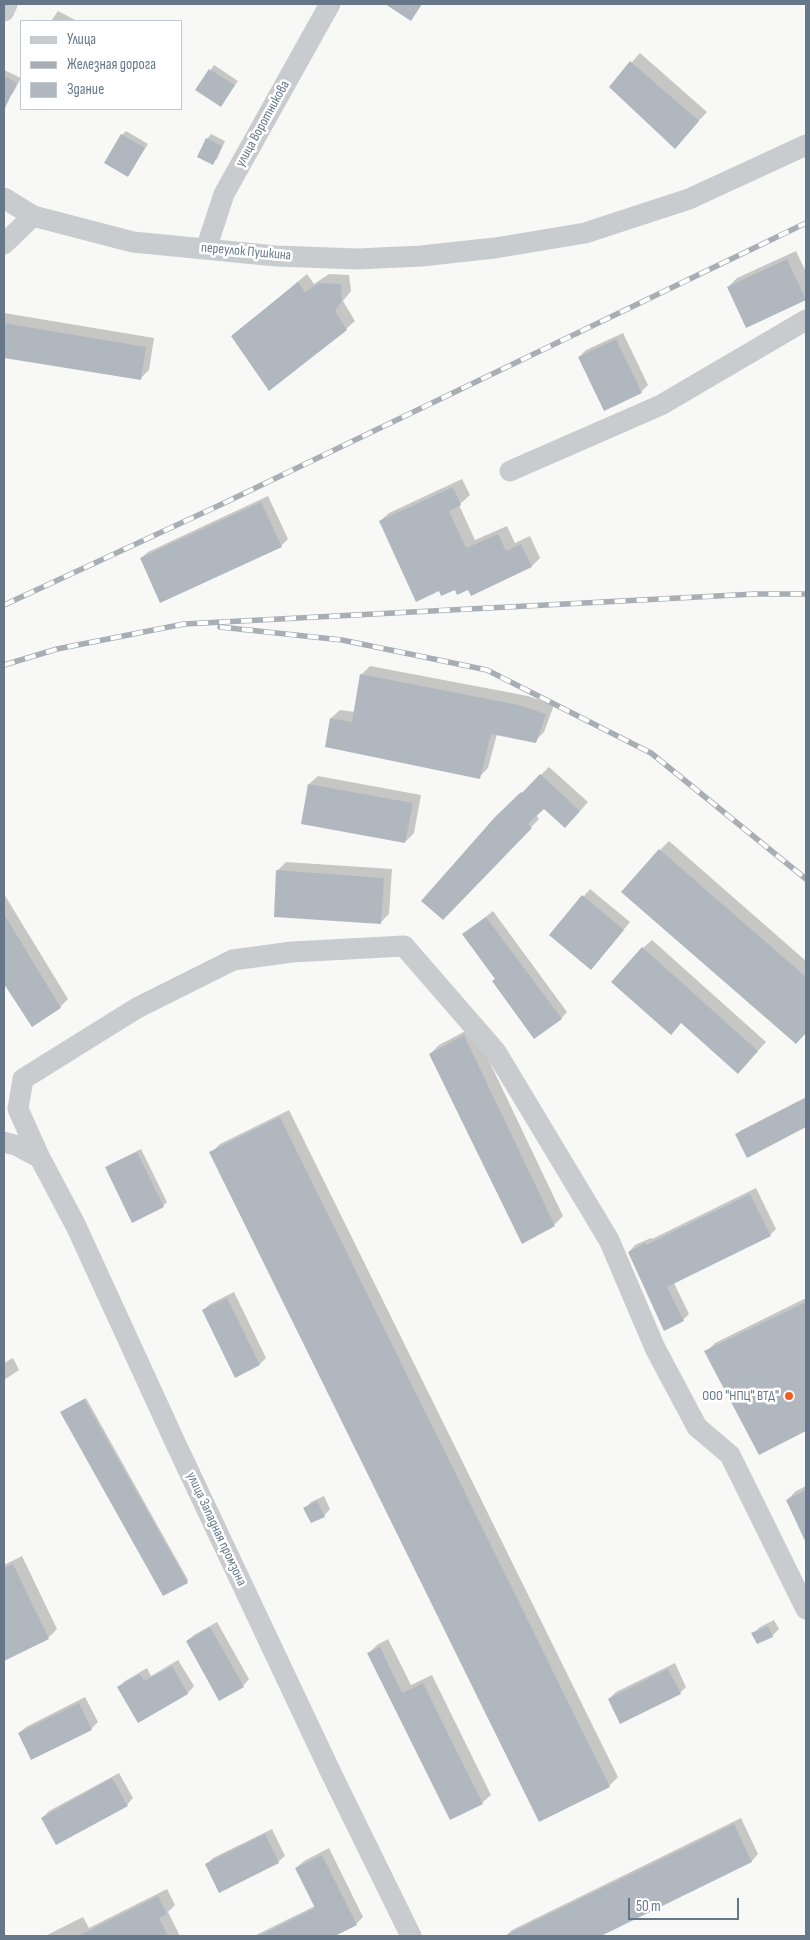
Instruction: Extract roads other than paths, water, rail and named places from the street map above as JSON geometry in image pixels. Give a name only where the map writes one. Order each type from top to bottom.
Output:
[{"type":"street","points":[[4,11],[7,4]]},
{"type":"street","name":"улица Воротникова","points":[[206,249],[224,194],[330,4]]},
{"type":"street","name":"переулок Пушкина","points":[[4,198],[32,216],[133,242],[276,256],[358,259],[421,256],[495,248],[585,233],[689,199],[806,145]]},
{"type":"street","points":[[4,244],[32,216]]},
{"type":"street","points":[[510,471],[661,405],[806,320]]},
{"type":"street","name":"улица Западная промзона","points":[[411,1936],[332,1775],[187,1468],[76,1226],[40,1158],[18,1109],[23,1079],[138,1008],[233,960],[292,952],[404,946],[501,1060],[609,1240],[655,1348],[697,1427],[730,1455],[806,1608]]},
{"type":"street","points":[[4,1142],[40,1158]]},
{"type":"railway","points":[[4,605],[220,505],[806,223]]},
{"type":"railway","points":[[4,665],[57,649],[184,624],[755,594],[806,594]]},
{"type":"railway","points":[[220,627],[342,640],[487,670],[651,753],[806,879]]},
{"type":"place","name":"ООО \"НПЦ\" ВТД\"","points":[[789,1396]]}]
